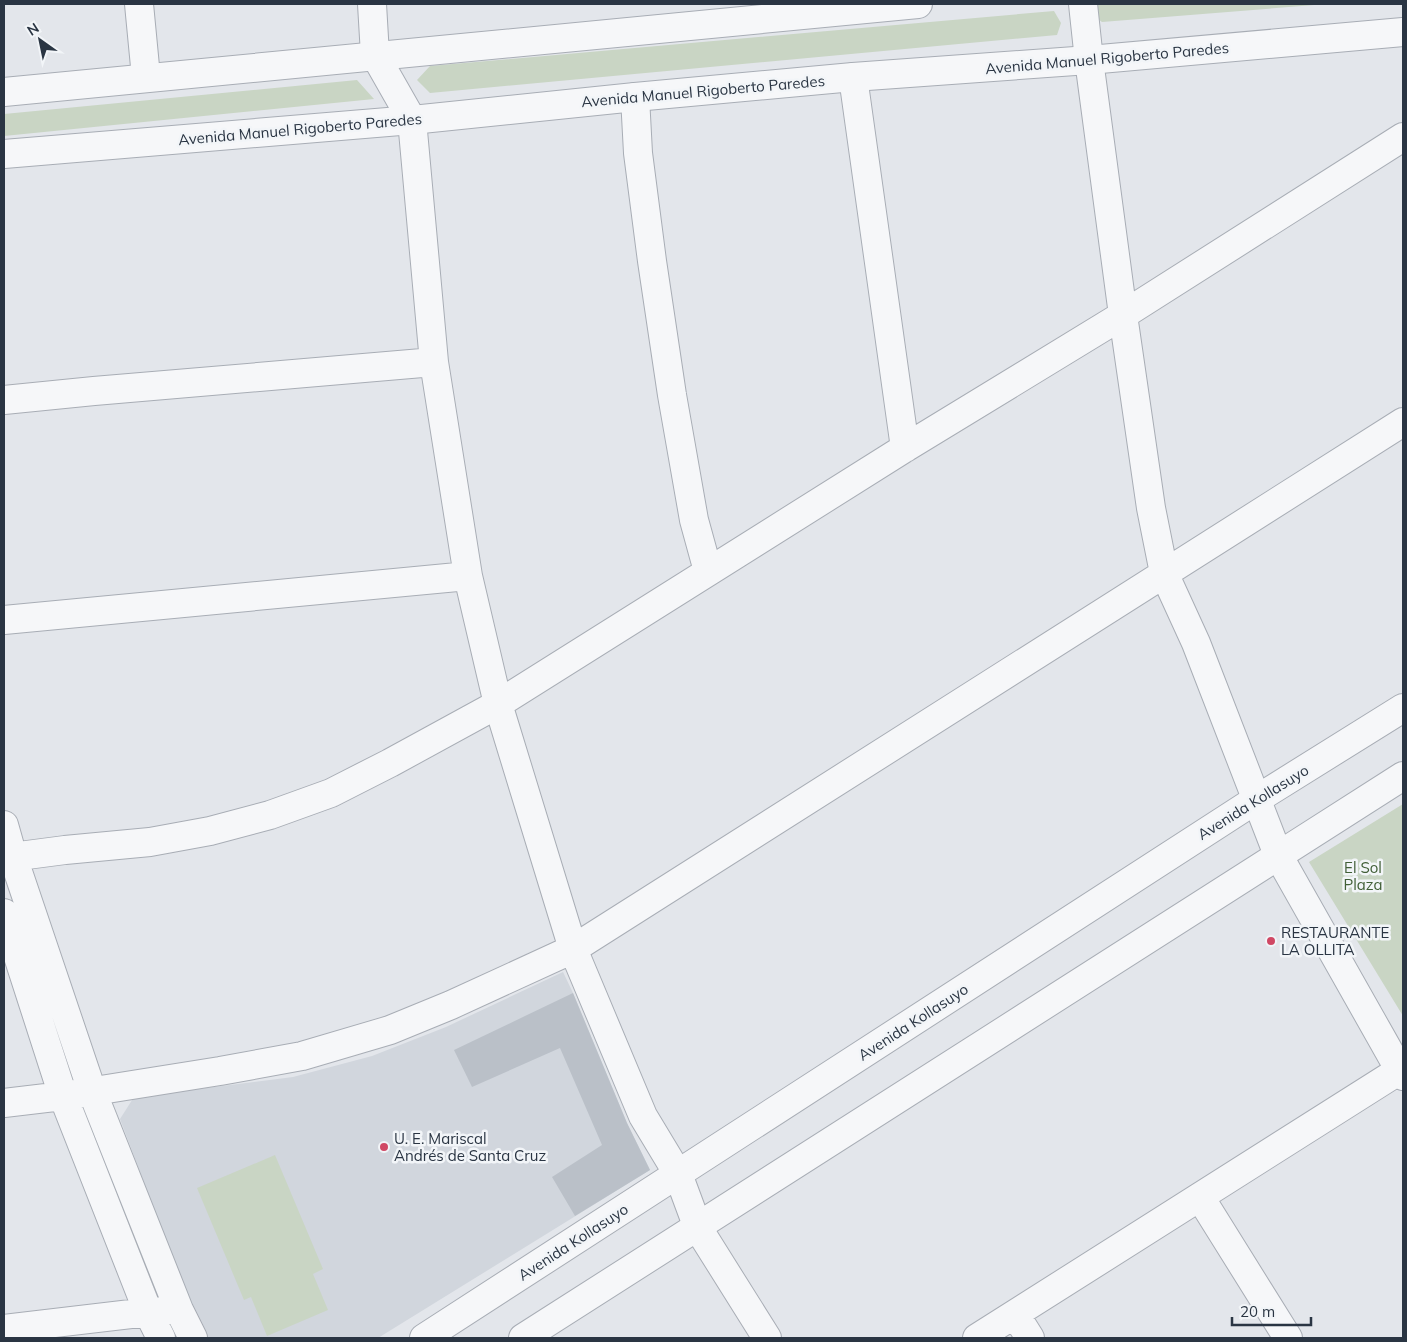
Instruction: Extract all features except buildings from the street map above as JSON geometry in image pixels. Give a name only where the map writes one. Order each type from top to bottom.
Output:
[{"type":"street","points":[[139,4],[146,77]]},
{"type":"street","points":[[372,4],[376,55],[412,120],[434,362],[468,576],[498,704],[573,949],[643,1116],[678,1174],[698,1228],[767,1338]]},
{"type":"street","points":[[4,92],[862,7],[918,4]]},
{"type":"street","points":[[978,1338],[1200,1197],[1401,1073],[1278,855],[1196,643],[1164,573],[1151,508],[1123,315],[1083,4]]},
{"type":"street","name":"Avenida Manuel Rigoberto Paredes","points":[[4,154],[412,120],[853,77],[1089,60],[1403,32]]},
{"type":"street","points":[[853,77],[905,448]]},
{"type":"street","points":[[635,97],[638,153],[672,395],[694,520],[708,571]]},
{"type":"street","points":[[8,858],[65,850],[150,842],[210,831],[270,815],[331,793],[390,763],[498,704],[905,448],[1123,315],[1403,137]]},
{"type":"street","points":[[4,400],[94,390],[434,362]]},
{"type":"street","points":[[4,1103],[63,1096],[302,1056],[390,1030],[573,949],[1403,422]]},
{"type":"street","points":[[4,620],[468,576]]},
{"type":"street","name":"Avenida Kollasuyo","points":[[424,1338],[1257,799],[1403,708]]},
{"type":"street","points":[[523,1338],[1403,776]]},
{"type":"street","points":[[4,825],[8,858],[92,1091],[179,1310],[193,1338]]},
{"type":"street","points":[[4,913],[63,1096],[148,1312],[161,1338]]},
{"type":"street","points":[[1200,1197],[1288,1338]]},
{"type":"street","points":[[4,1329],[179,1310]]},
{"type":"street","points":[[1015,1314],[1030,1338]]},
{"type":"shaded area","name":"U. E. Mariscal Andrés de Santa Cruz","points":[[563,972],[627,1123],[650,1170],[378,1338],[208,1338],[187,1296],[120,1119],[134,1097],[293,1077],[372,1056],[446,1027]]},
{"type":"green space","points":[[1099,4],[1327,4],[1102,22],[1090,13]]},
{"type":"green space","points":[[1054,11],[1061,23],[1057,35],[430,93],[417,80],[430,66]]},
{"type":"green space","points":[[357,80],[374,99],[4,136],[4,114]]},
{"type":"green space","name":"El Sol Plaza","points":[[1403,804],[1403,1016],[1309,862]]},
{"type":"green space","points":[[275,1155],[323,1269],[313,1274],[328,1310],[267,1336],[251,1297],[244,1300],[197,1188]]},
{"type":"place","name":"RESTAURANTE LA OLLITA","points":[[1271,941]]},
{"type":"place","name":"U. E. Mariscal Andrés de Santa Cruz","points":[[384,1147]]}]
